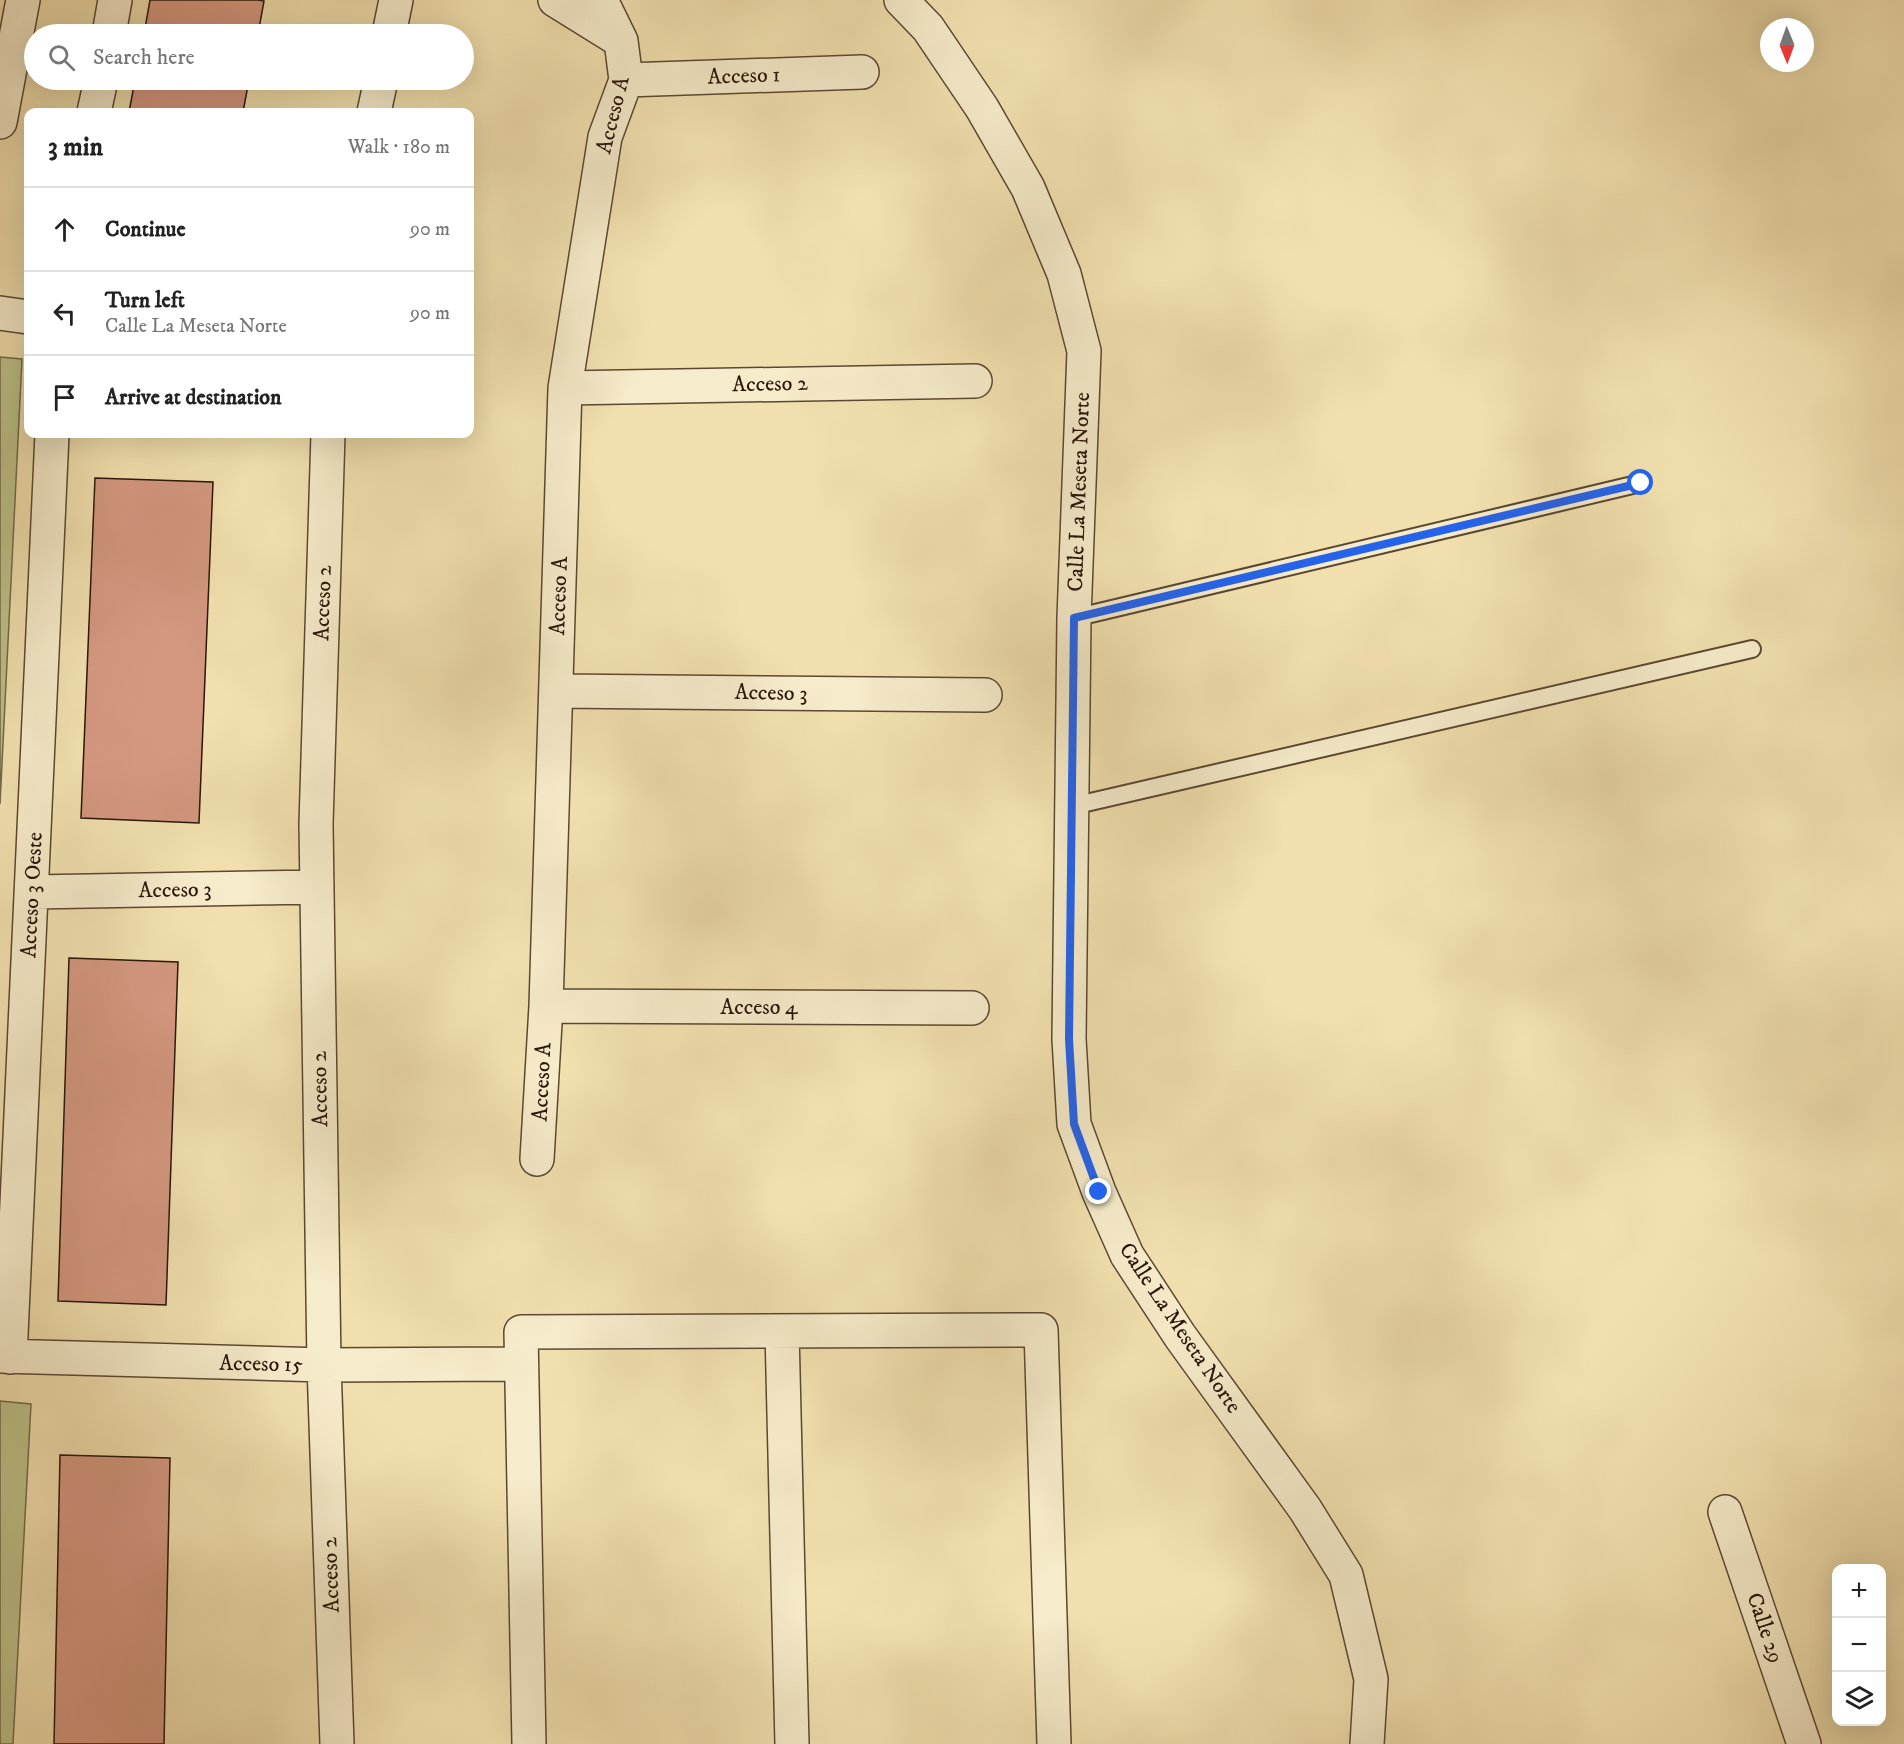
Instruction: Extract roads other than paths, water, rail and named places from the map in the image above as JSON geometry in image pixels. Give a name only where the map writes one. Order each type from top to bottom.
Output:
[{"type":"street","points":[[0,122],[23,0]]},
{"type":"street","points":[[111,24],[115,0]]},
{"type":"street","points":[[391,24],[396,0]]},
{"type":"street","points":[[555,0],[621,40]]},
{"type":"street","points":[[601,0],[621,40]]},
{"type":"street","name":"Calle La Meseta Norte","points":[[901,0],[928,28],[982,108],[1028,188],[1064,274],[1084,351],[1074,618],[1069,1039],[1074,1124],[1099,1192],[1127,1255],[1180,1336],[1305,1509],[1346,1575],[1371,1680],[1367,1744]]},
{"type":"street","name":"Acceso A","points":[[537,1159],[546,1006],[565,388],[605,137],[626,80],[621,40]]},
{"type":"street","name":"Acceso 1","points":[[626,80],[862,72]]},
{"type":"street","points":[[95,108],[99,90]]},
{"type":"street","points":[[375,108],[379,90]]},
{"type":"street","points":[[0,313],[24,317]]},
{"type":"street","name":"Acceso 2","points":[[565,388],[975,381]]},
{"type":"street","name":"Acceso 3 Oeste","points":[[5,1357],[33,892],[52,438]]},
{"type":"street","name":"Acceso 2","points":[[328,438],[316,824],[324,1365],[337,1744]]},
{"type":"street","name":"Acceso 3","points":[[556,691],[985,695]]},
{"type":"street","name":"Acceso 3","points":[[33,892],[317,887]]},
{"type":"street","name":"Acceso 4","points":[[546,1006],[972,1008]]},
{"type":"street","points":[[529,1744],[521,1332],[1041,1329],[1054,1744]]},
{"type":"street","points":[[782,1331],[792,1744]]},
{"type":"street","name":"Acceso 15","points":[[5,1357],[324,1365],[521,1364]]},
{"type":"street","name":"Calle 29","points":[[1725,1512],[1804,1744]]},
{"type":"lane","points":[[1074,618],[1641,483]]},
{"type":"lane","points":[[1073,806],[1752,649]]}]
